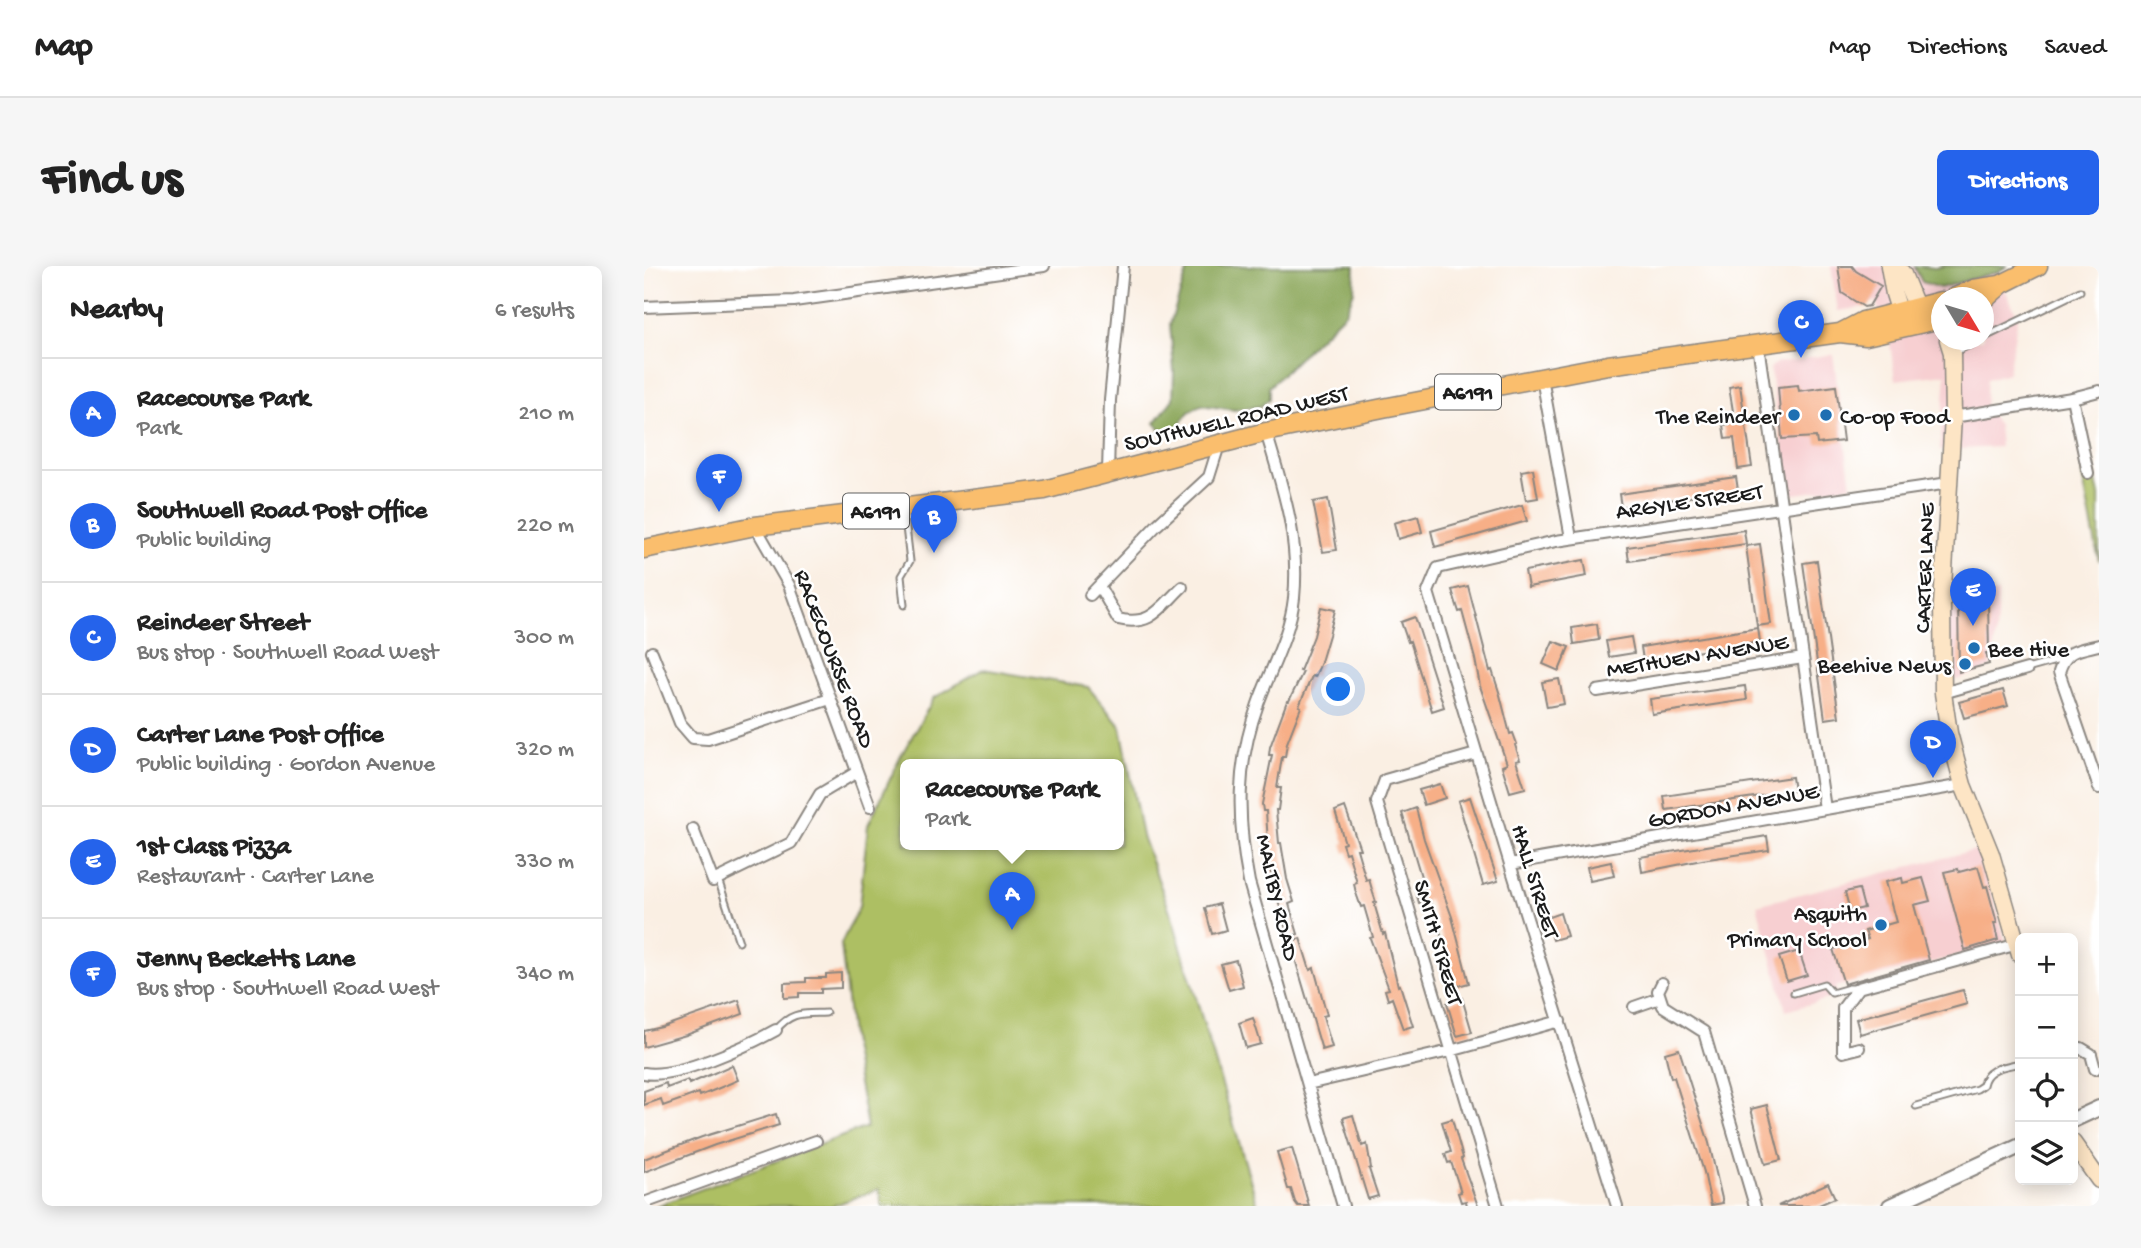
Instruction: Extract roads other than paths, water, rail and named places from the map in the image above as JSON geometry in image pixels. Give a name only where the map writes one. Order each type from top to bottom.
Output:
[{"type":"main road","points":[[1889,266],[1911,318]]},
{"type":"main road","points":[[1897,266],[1903,274],[1911,318]]},
{"type":"main road","points":[[1994,291],[2002,284],[2038,266]]},
{"type":"main road","points":[[1985,287],[2002,284]]},
{"type":"main road","name":"A6191","points":[[1911,318],[1931,307]]},
{"type":"main road","name":"SOUTHWELL ROAD WEST","points":[[644,550],[755,526],[1044,490],[1266,432],[1608,365],[1840,333],[1863,321],[1911,318]]},
{"type":"main road","name":"A6191","points":[[1911,318],[1931,319]]},
{"type":"main road","name":"CARTER LANE","points":[[1950,350],[1953,417],[1942,605],[1943,693],[1949,733],[1963,785],[1990,854],[2015,937]]},
{"type":"main road","points":[[2078,1150],[2099,1180]]},
{"type":"street","points":[[644,307],[794,301],[1044,266]]},
{"type":"street","points":[[1108,472],[1110,400],[1122,266]]},
{"type":"street","points":[[1758,345],[1825,809]]},
{"type":"street","points":[[1542,378],[1571,538]]},
{"type":"street","points":[[1953,417],[2072,398],[2099,391]]},
{"type":"street","points":[[2072,398],[2088,473]]},
{"type":"street","name":"MALTBY ROAD","points":[[1266,432],[1294,534],[1294,601],[1282,643],[1257,705],[1244,751],[1240,784],[1242,846],[1249,882],[1343,1206]]},
{"type":"street","points":[[1090,595],[1157,525],[1209,477],[1219,445]]},
{"type":"street","name":"ARGYLE STREET","points":[[1438,568],[1571,538],[1949,483]]},
{"type":"street","name":"RACECOURSE ROAD","points":[[755,526],[789,584],[870,807]]},
{"type":"street","name":"HALL STREET","points":[[1438,568],[1428,592],[1617,1206]]},
{"type":"street","points":[[1099,586],[1118,619],[1129,621],[1148,620],[1182,587]]},
{"type":"street","points":[[2099,645],[2072,652],[2063,659],[2059,672],[2099,788]]},
{"type":"street","points":[[652,652],[680,723],[693,738],[708,738],[830,699]]},
{"type":"street","name":"METHUEN AVENUE","points":[[1597,691],[1803,658]]},
{"type":"street","points":[[1943,693],[2027,669]]},
{"type":"street","name":"SMITH STREET","points":[[1476,754],[1385,780],[1377,802],[1498,1206]]},
{"type":"street","points":[[693,829],[713,881],[791,843],[820,794],[857,772]]},
{"type":"street","name":"GORDON AVENUE","points":[[1510,864],[1963,785]]},
{"type":"street","points":[[1843,1052],[1843,1008],[1858,989],[2015,951]]},
{"type":"street","points":[[1662,983],[1658,991],[1663,1006],[1704,1032],[1755,1206]]},
{"type":"street","points":[[1634,1007],[1661,998]]},
{"type":"street","points":[[1308,1084],[1450,1051],[1560,1021]]},
{"type":"street","points":[[644,1073],[653,1075],[673,1071],[745,1048],[776,1030]]},
{"type":"street","points":[[1830,1057],[1859,1048]]},
{"type":"street","points":[[2078,1049],[2091,1054],[2095,1069]]},
{"type":"street","points":[[2078,1118],[2099,1108]]},
{"type":"street","points":[[644,1203],[816,1141]]},
{"type":"street","points":[[1889,1206],[2015,1148]]},
{"type":"lane","points":[[1994,333],[2080,291]]},
{"type":"lane","points":[[904,507],[910,561],[901,576],[904,605]]},
{"type":"lane","points":[[2027,669],[2063,659]]},
{"type":"lane","points":[[718,879],[739,942]]},
{"type":"lane","points":[[1794,993],[1824,984],[1832,993],[1849,988],[1858,989]]},
{"type":"lane","points":[[776,1030],[795,1014],[826,1013]]},
{"type":"lane","points":[[1916,1106],[1977,1088],[1983,1084],[1990,1071],[2015,1064]]},
{"type":"place","name":"Reindeer Street","points":[[1801,358]]},
{"type":"place","name":"The Reindeer","points":[[1794,415]]},
{"type":"place","name":"Co-op Food","points":[[1826,415]]},
{"type":"place","name":"Jenny Becketts Lane","points":[[719,512]]},
{"type":"place","name":"Southwell Road Post Office","points":[[934,553]]},
{"type":"place","name":"1st Class Pizza","points":[[1973,626]]},
{"type":"place","name":"Bee Hive","points":[[1974,648]]},
{"type":"place","name":"Beehive News","points":[[1965,664]]},
{"type":"place","name":"Carter Lane Post Office","points":[[1933,778]]},
{"type":"place","name":"Asquith Primary School","points":[[1881,925]]},
{"type":"place","name":"Racecourse Park","points":[[1012,930]]}]
